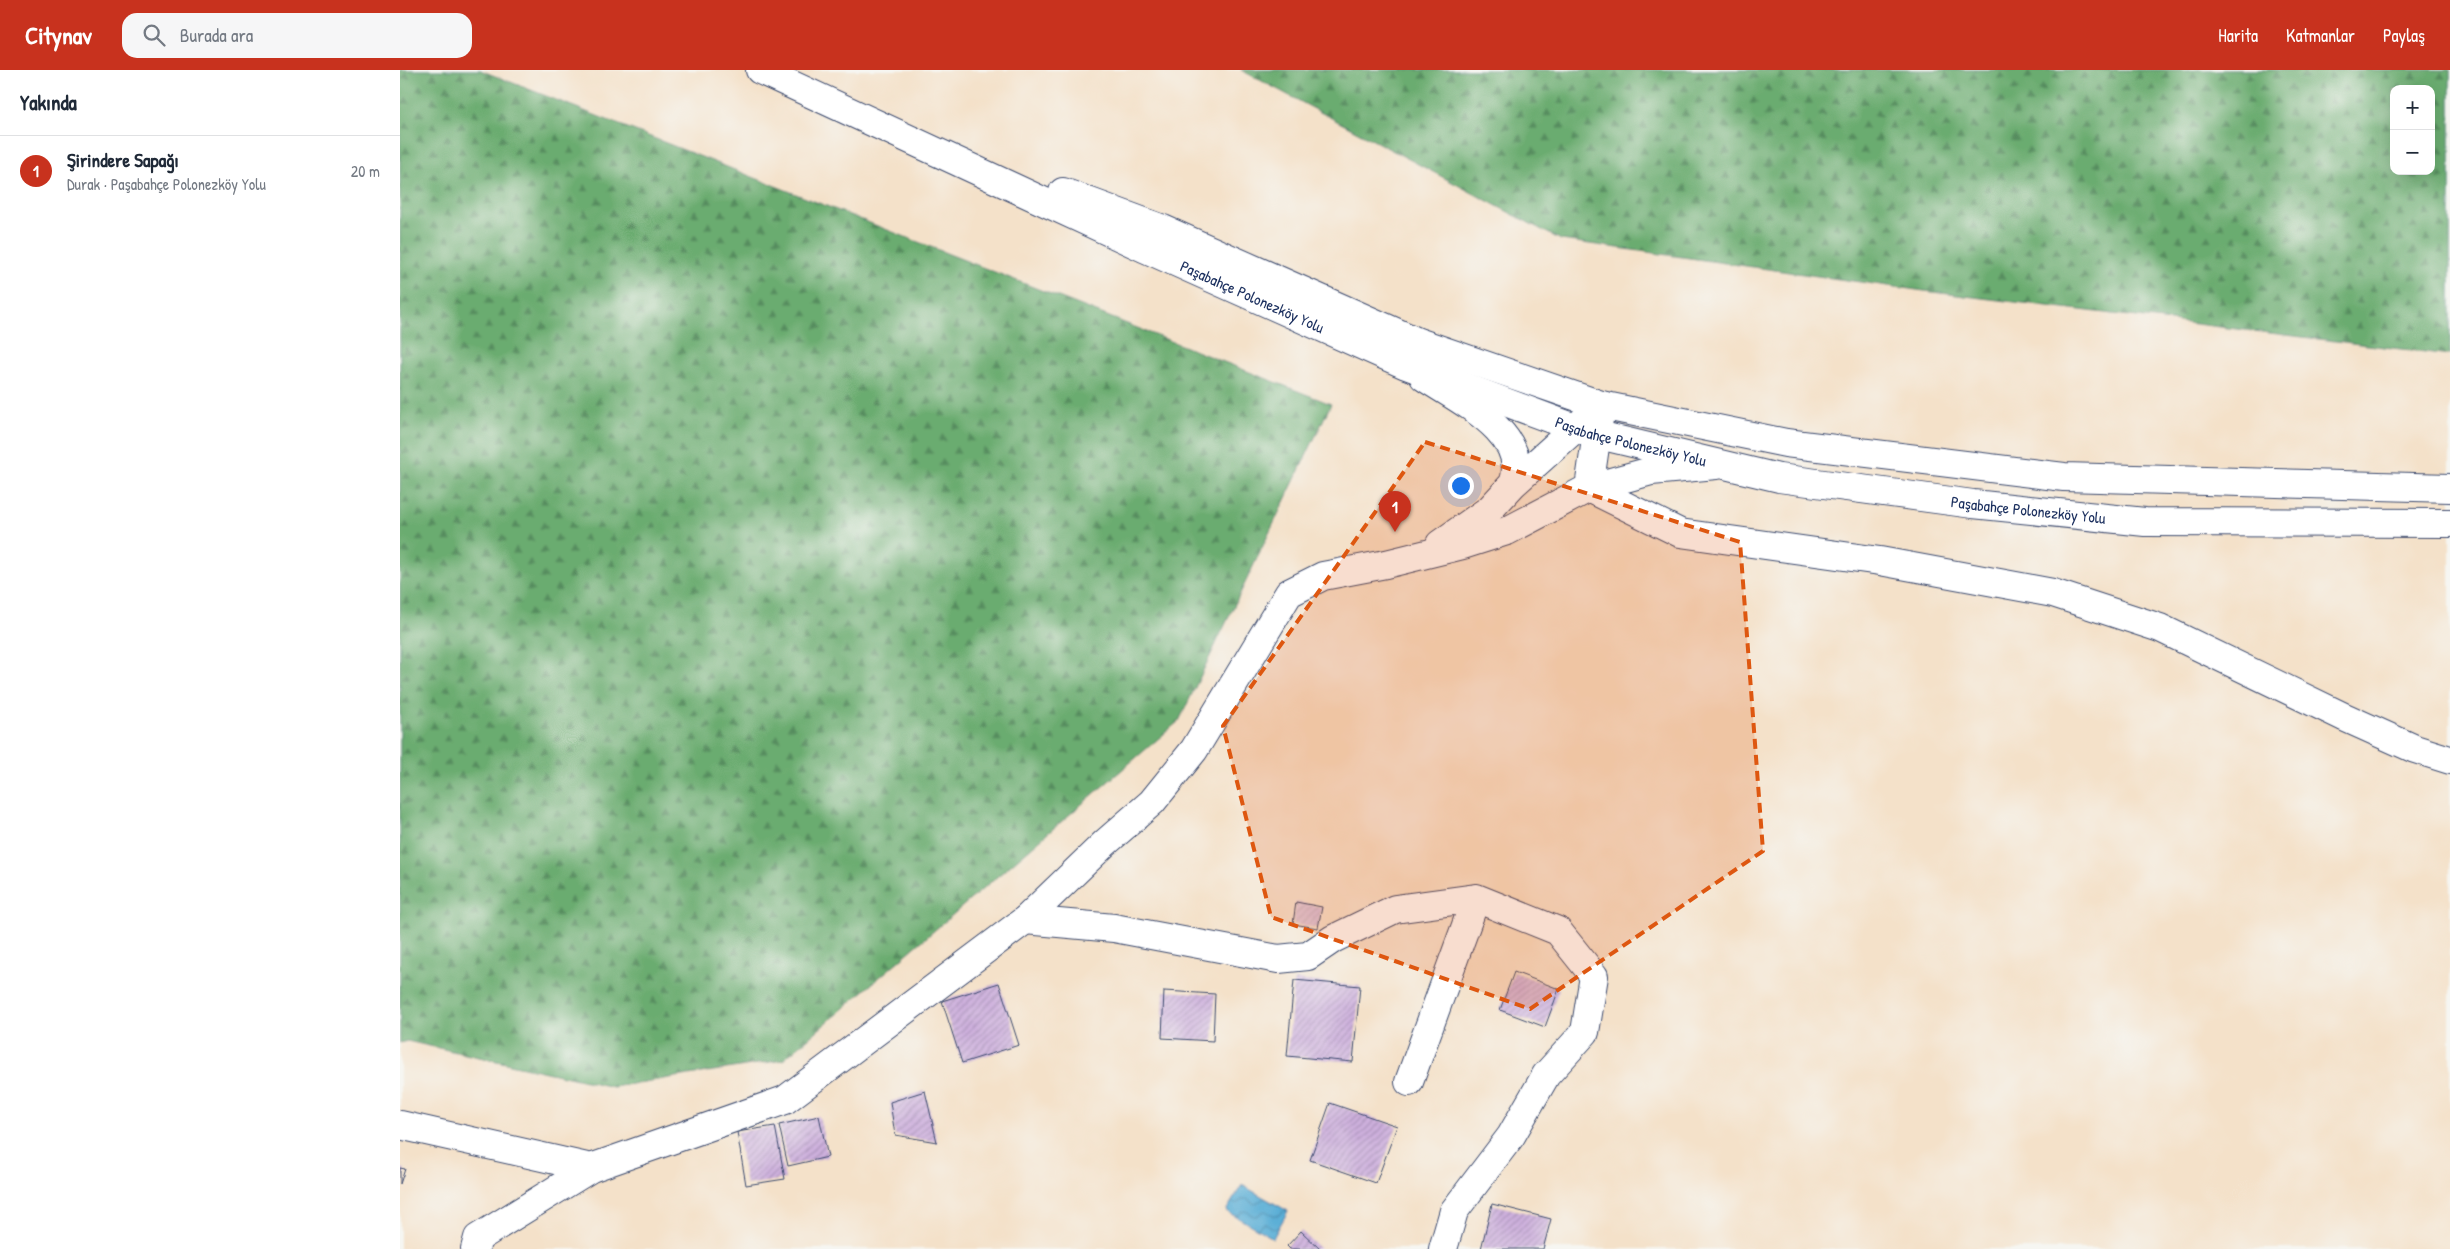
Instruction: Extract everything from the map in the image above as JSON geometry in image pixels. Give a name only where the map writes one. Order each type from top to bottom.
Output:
[{"type":"street","name":"Paşabahçe Polonezköy Yolu","points":[[760,70],[1153,252],[1406,365],[1586,432],[1716,465],[1779,478],[1973,504],[2146,522],[2450,524]]},
{"type":"street","name":"Paşabahçe Polonezköy Yolu","points":[[870,120],[1163,229],[1418,342],[1600,405],[1786,444],[2064,477],[2450,488]]},
{"type":"street","points":[[1406,365],[1495,425],[1511,444],[1518,471],[1513,484]]},
{"type":"street","points":[[1425,555],[1490,509],[1513,484],[1586,432],[1600,405]]},
{"type":"street","points":[[1586,432],[1589,488]]},
{"type":"street","points":[[475,1249],[478,1238],[591,1168],[785,1100],[1025,920],[1105,843],[1152,802],[1194,750],[1289,593],[1323,576],[1425,555],[1507,531],[1589,488],[1651,471],[1716,465]]},
{"type":"street","points":[[1589,488],[1680,532],[1880,561],[2052,593],[2160,628],[2344,717],[2415,749],[2450,760]]},
{"type":"street","points":[[1025,920],[1114,928],[1278,959],[1308,956],[1333,939],[1395,909],[1476,898],[1558,931],[1594,976],[1586,1032],[1546,1075],[1511,1136],[1454,1211],[1443,1249]]},
{"type":"street","points":[[1408,1082],[1476,898]]},
{"type":"street","points":[[400,1125],[591,1168]]},
{"type":"highlighted area","points":[[1425,442],[1740,542],[1763,851],[1530,1009],[1271,917],[1223,726]]},
{"type":"green space","points":[[400,70],[480,70],[1331,404],[1179,721],[783,1060],[613,1087],[407,1041],[400,1043]]},
{"type":"green space","points":[[1241,70],[2450,70],[2450,355],[1924,291],[1561,240]]},
{"type":"water","points":[[1242,1185],[1288,1211],[1273,1238],[1226,1211]]},
{"type":"building","points":[[1296,902],[1322,907],[1318,928],[1293,924]]},
{"type":"building","points":[[1514,972],[1559,989],[1545,1027],[1500,1010]]},
{"type":"building","points":[[1294,980],[1360,986],[1353,1062],[1287,1056]]},
{"type":"building","points":[[999,983],[1019,1045],[962,1063],[942,1001]]},
{"type":"building","points":[[1164,991],[1215,994],[1213,1041],[1162,1038]]},
{"type":"building","points":[[925,1091],[937,1142],[895,1135],[890,1102]]},
{"type":"building","points":[[1330,1103],[1397,1126],[1376,1183],[1310,1160]]},
{"type":"building","points":[[819,1116],[828,1157],[788,1166],[779,1125]]},
{"type":"building","points":[[775,1126],[785,1179],[746,1185],[737,1132]]},
{"type":"building","points":[[400,1168],[405,1169],[400,1184]]},
{"type":"building","points":[[1492,1204],[1551,1219],[1543,1249],[1481,1249]]},
{"type":"building","points":[[1301,1231],[1320,1249],[1290,1249],[1287,1246]]},
{"type":"place","name":"Şirindere Sapağı","points":[[1395,532]]}]
